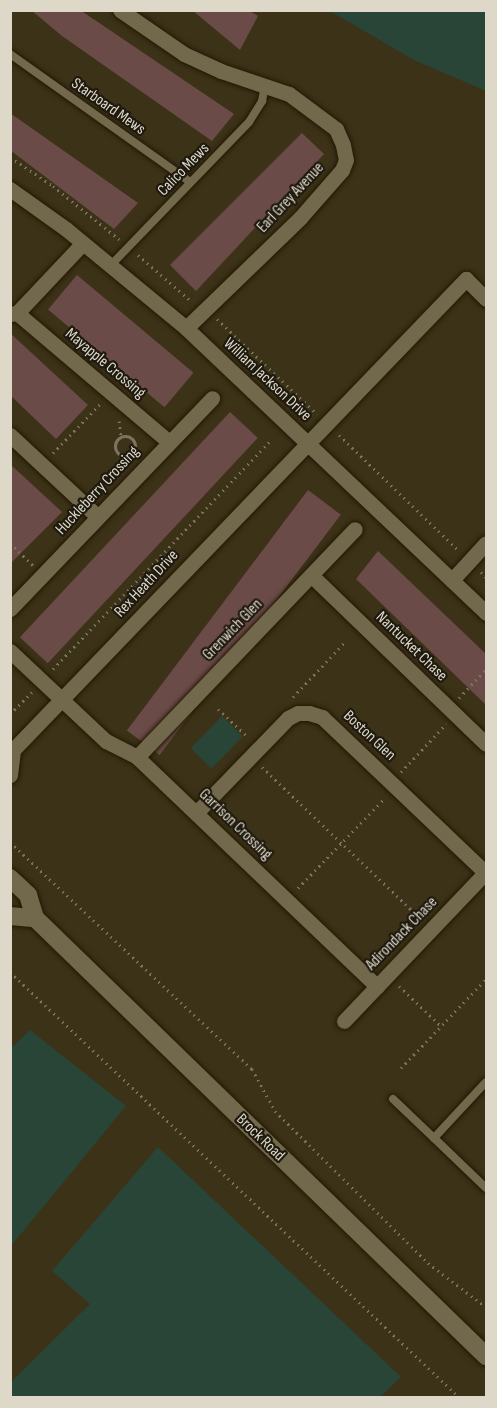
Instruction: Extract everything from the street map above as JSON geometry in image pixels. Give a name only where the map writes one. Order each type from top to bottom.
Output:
[{"type":"main road","name":"Brock Road","points":[[10,878],[28,895],[34,918],[486,1356]]},
{"type":"main road","points":[[10,916],[34,918]]},
{"type":"street","name":"Earl Grey Avenue","points":[[120,10],[184,54],[221,71],[289,94],[336,129],[343,145],[346,160],[342,170],[300,218],[186,328]]},
{"type":"street","name":"William Jackson Drive","points":[[10,189],[83,243],[186,328],[486,613]]},
{"type":"street","points":[[14,313],[83,243]]},
{"type":"street","name":"Rex Heath Drive","points":[[10,775],[12,752],[307,441],[466,279],[486,299]]},
{"type":"street","name":"Mayapple Crossing","points":[[14,313],[169,442]]},
{"type":"street","name":"Huckleberry Crossing","points":[[10,609],[212,398]]},
{"type":"street","points":[[10,435],[98,517]]},
{"type":"street","name":"Grenwich Glen","points":[[138,757],[355,529]]},
{"type":"street","points":[[452,580],[486,543]]},
{"type":"street","name":"Nantucket Chase","points":[[311,575],[486,744]]},
{"type":"street","name":"Garrison Crossing","points":[[10,651],[113,747],[131,752],[138,757],[377,986]]},
{"type":"street","name":"Boston Glen","points":[[196,813],[288,718],[298,713],[309,713],[322,717],[486,873]]},
{"type":"street","name":"Adirondack Chase","points":[[344,1021],[486,873]]},
{"type":"lane","name":"Starboard Mews","points":[[10,54],[190,182]]},
{"type":"lane","name":"Calico Mews","points":[[110,266],[249,122],[262,101],[265,84]]},
{"type":"lane","points":[[434,1138],[486,1082]]},
{"type":"lane","points":[[393,1099],[486,1188]]},
{"type":"path","points":[[10,157],[53,186],[191,302],[219,320],[486,577]]},
{"type":"path","points":[[49,457],[103,400]]},
{"type":"path","points":[[117,411],[122,437],[115,447],[122,456],[123,474]]},
{"type":"path","points":[[122,437],[130,438],[135,445],[131,454],[122,456]]},
{"type":"path","points":[[10,714],[271,440]]},
{"type":"path","points":[[10,543],[44,574]]},
{"type":"path","points":[[457,701],[486,669]]},
{"type":"path","points":[[218,709],[251,740]]},
{"type":"path","points":[[397,776],[449,721]]},
{"type":"path","points":[[258,764],[433,929]]},
{"type":"path","points":[[286,899],[388,794]]},
{"type":"path","points":[[10,842],[252,1069],[275,1111],[428,1263],[486,1307]]},
{"type":"path","points":[[10,972],[460,1398]]},
{"type":"path","points":[[401,1068],[486,979]]},
{"type":"path","points":[[397,984],[441,1026]]},
{"type":"green space","points":[[330,11],[486,11],[486,91],[414,60]]},
{"type":"green space","points":[[222,716],[243,736],[212,769],[191,748]]},
{"type":"green space","points":[[30,1030],[126,1106],[11,1246],[11,1048]]},
{"type":"green space","points":[[158,1147],[401,1377],[380,1397],[11,1397],[11,1382],[90,1304],[52,1271]]},
{"type":"building","points":[[31,10],[80,10],[234,114],[212,141],[62,36]]},
{"type":"building","points":[[192,10],[248,10],[258,16],[240,50]]},
{"type":"building","points":[[10,113],[138,203],[114,229],[10,150]]},
{"type":"building","points":[[302,133],[324,154],[196,291],[170,265]]},
{"type":"building","points":[[77,275],[193,373],[165,407],[48,309]]},
{"type":"building","points":[[10,333],[88,405],[56,439],[10,395]]},
{"type":"building","points":[[230,412],[258,438],[48,663],[20,637]]},
{"type":"building","points":[[10,464],[62,512],[10,564]]},
{"type":"building","points":[[308,490],[341,515],[160,755],[127,730]]},
{"type":"building","points":[[378,551],[486,654],[486,705],[356,579]]}]
